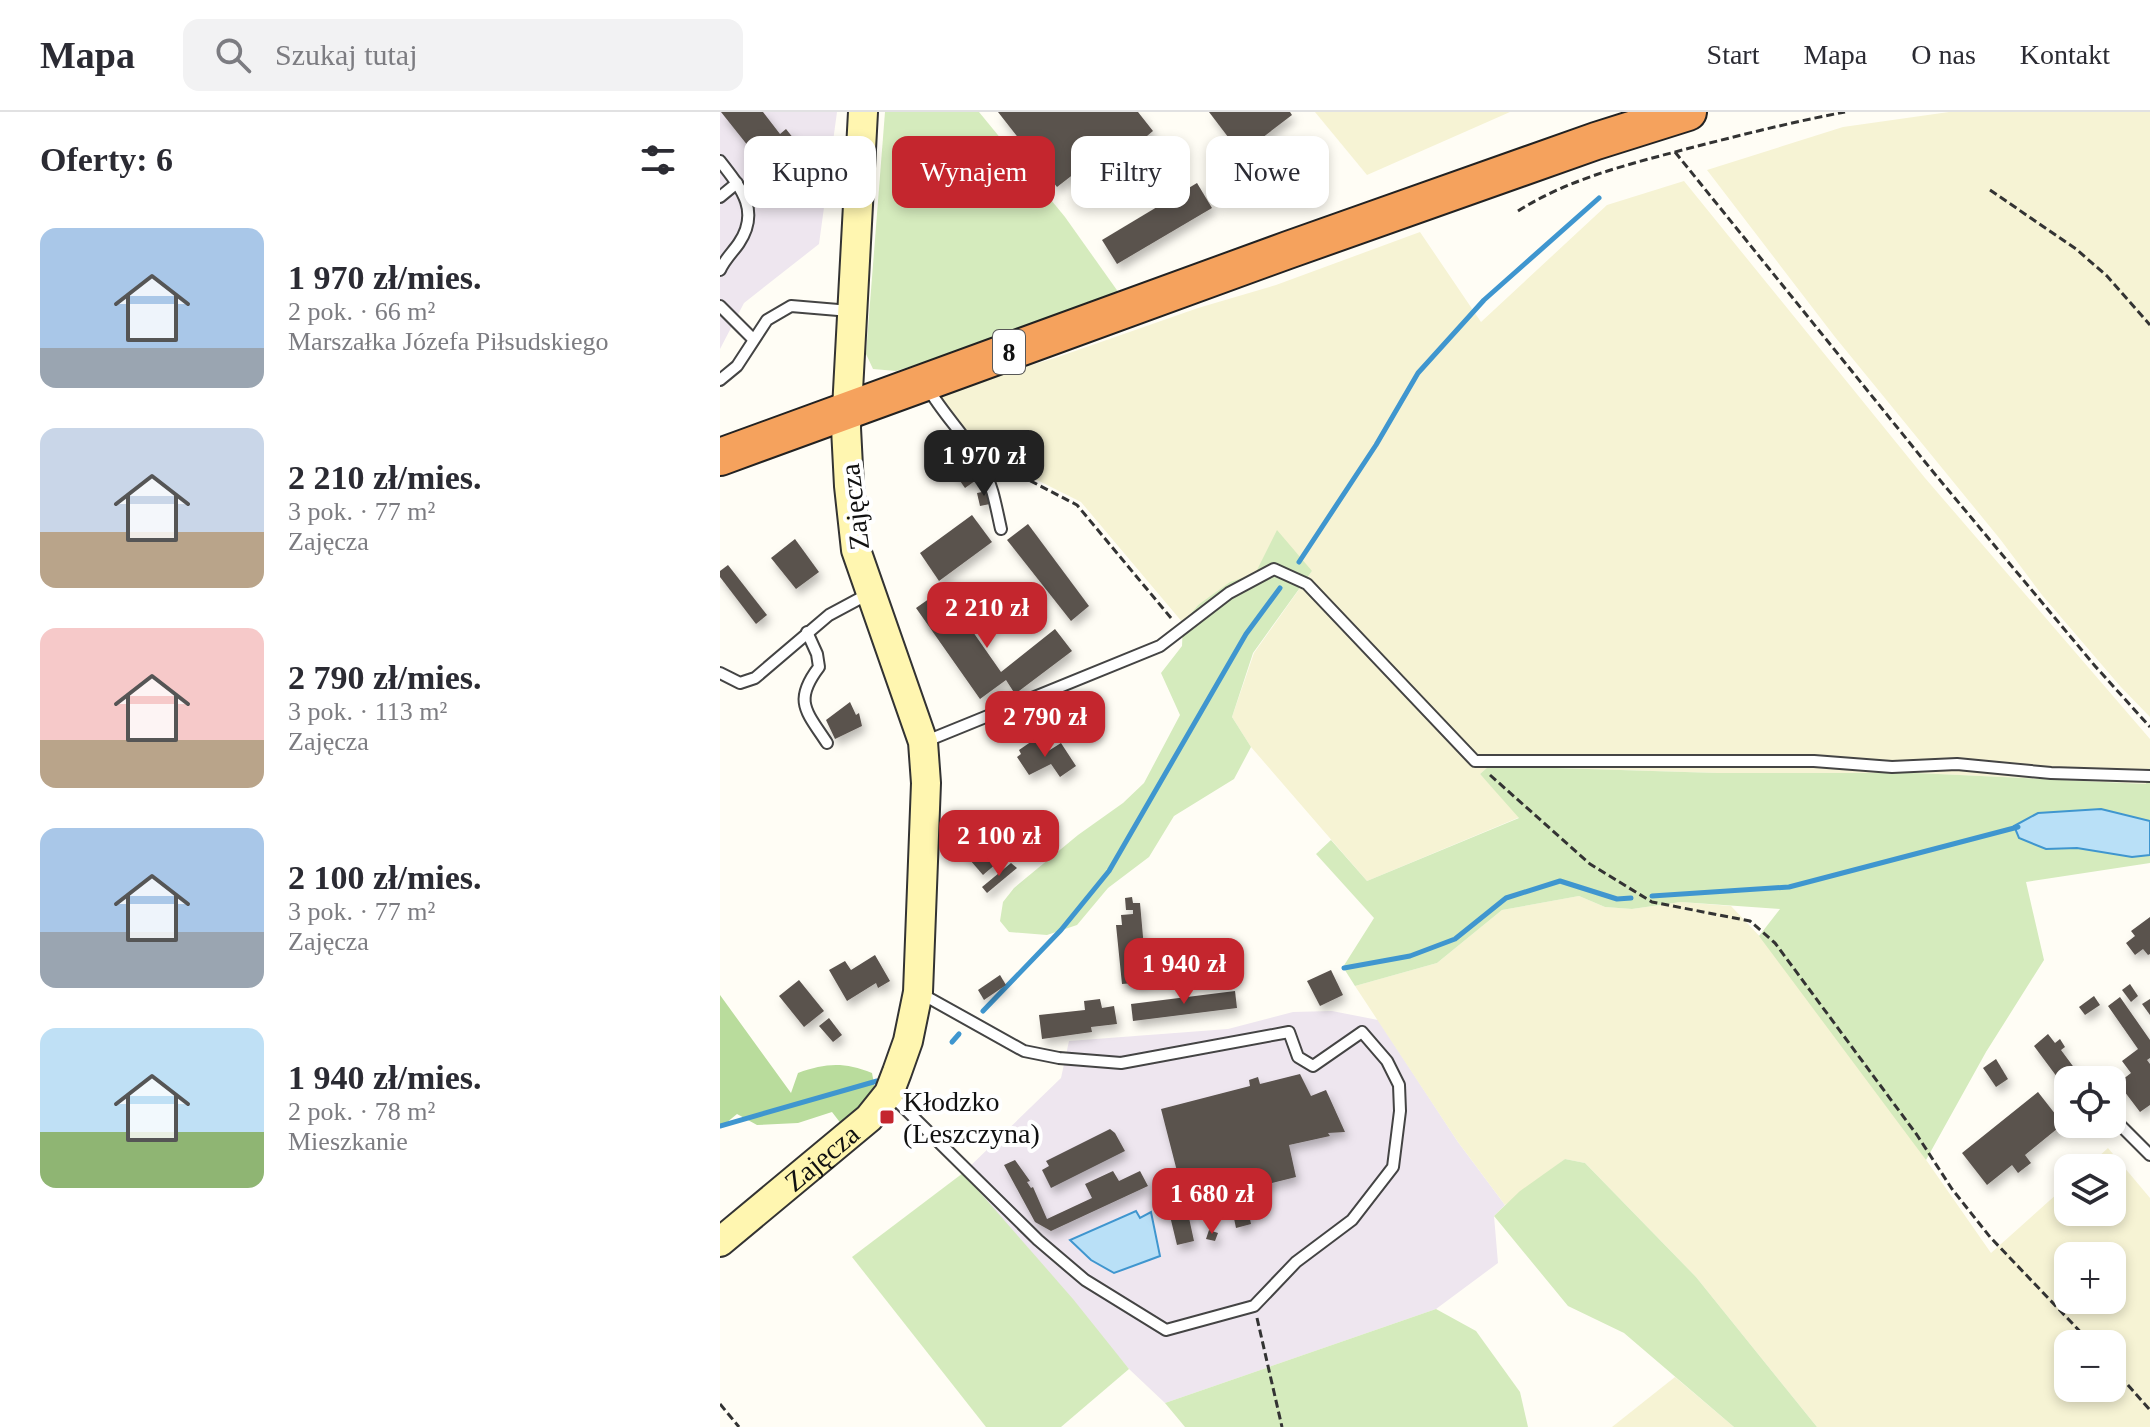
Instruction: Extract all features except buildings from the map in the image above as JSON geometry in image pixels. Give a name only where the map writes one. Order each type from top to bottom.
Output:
[{"type":"highway","name":"8","points":[[720,457],[1581,146],[1688,112]]},
{"type":"street","name":"Zajęcza","points":[[720,1242],[869,1118],[889,1093],[908,1041],[918,992],[926,783],[923,742],[856,550],[849,486],[848,410],[863,112]]},
{"type":"lane","points":[[720,161],[745,193],[749,219],[741,241],[720,270]]},
{"type":"lane","points":[[720,197],[737,183]]},
{"type":"lane","points":[[720,306],[753,339]]},
{"type":"lane","points":[[720,380],[737,366],[767,320],[791,306],[852,311]]},
{"type":"lane","points":[[925,383],[973,452],[992,488],[1001,529]]},
{"type":"lane","points":[[923,742],[1160,646],[1229,593],[1274,569],[1307,584],[1475,761],[1814,761],[1892,767],[1957,764],[2051,773],[2150,776]]},
{"type":"lane","points":[[720,673],[740,683],[755,678],[829,615],[871,592]]},
{"type":"lane","points":[[807,632],[819,667],[805,689],[803,702],[827,743]]},
{"type":"lane","points":[[889,1093],[1038,1240],[1085,1280],[1166,1330],[1254,1306],[1296,1262],[1352,1220],[1393,1167],[1400,1111],[1399,1085],[1387,1061],[1362,1032],[1313,1066],[1298,1057],[1289,1032],[1121,1063],[1065,1059],[1024,1051],[918,992]]},
{"type":"lane","points":[[2126,1131],[2150,1155]]},
{"type":"path","points":[[1518,211],[1566,184],[1787,123],[1845,112]]},
{"type":"path","points":[[1675,152],[1944,485],[2150,727]]},
{"type":"path","points":[[1990,190],[2076,249],[2107,276],[2150,325]]},
{"type":"path","points":[[973,452],[1077,505],[1146,585],[1180,631]]},
{"type":"path","points":[[1475,761],[1590,864],[1652,902],[1750,921],[1775,943],[1917,1135],[1952,1189],[1990,1237],[2079,1330]]},
{"type":"path","points":[[1254,1306],[1282,1427]]},
{"type":"path","points":[[2126,1383],[2150,1410]]},
{"type":"path","points":[[720,1404],[739,1427]]},
{"type":"shaded area","points":[[720,112],[837,112],[834,136],[744,136],[744,208],[824,208],[819,244],[744,303],[720,349]]},
{"type":"shaded area","points":[[1315,112],[1510,112],[1367,175]]},
{"type":"shaded area","points":[[1949,112],[2150,112],[2150,717],[2042,595],[1835,337],[1707,170],[1843,127]]},
{"type":"shaded area","points":[[1684,181],[1925,478],[2150,739],[2147,784],[1917,773],[1717,773],[1489,766],[1480,774],[1520,817],[1367,881],[1251,747],[1232,717],[1254,653],[1312,571],[1255,575],[1198,605],[1183,623],[1081,502],[997,460],[948,413],[939,393],[1276,285],[1420,232],[1481,322],[1607,205]]},
{"type":"shaded area","points":[[1579,896],[1605,907],[1632,909],[1681,902],[1731,906],[1767,944],[1899,1121],[1991,1253],[2054,1197],[2054,1226],[2126,1226],[2126,1169],[2150,1198],[2150,1427],[1817,1427],[1696,1277],[1585,1163],[1565,1159],[1505,1205],[1458,1142],[1355,986],[1437,963],[1502,910]]},
{"type":"shaded area","points":[[1332,1011],[1378,1020],[1458,1142],[1505,1205],[1494,1216],[1498,1263],[1436,1309],[1165,1403],[1129,1369],[963,1173],[1061,1078],[1069,1041],[1228,1029],[1293,1012]]},
{"type":"shaded area","points":[[1675,1377],[1734,1427],[1612,1427]]},
{"type":"green space","points":[[885,112],[979,112],[999,136],[892,136],[892,208],[1055,208],[1055,205],[1119,293],[986,343],[896,371],[873,369],[866,354]]},
{"type":"green space","points":[[1277,530],[1312,571],[1253,653],[1232,717],[1251,747],[1234,779],[1174,816],[1149,857],[1108,888],[1077,925],[1047,935],[1009,932],[1000,921],[1003,902],[1014,888],[1144,783],[1180,715],[1161,673],[1182,646],[1183,623],[1198,605],[1230,582],[1255,574]]},
{"type":"green space","points":[[1489,766],[1717,773],[1917,773],[2146,784],[2150,767],[2150,863],[2026,882],[2044,960],[1986,1052],[1926,1160],[1759,936],[1780,909],[1681,902],[1632,909],[1605,907],[1579,896],[1502,910],[1437,963],[1355,986],[1343,967],[1374,918],[1316,854],[1331,840],[1367,881],[1519,818],[1480,774]]},
{"type":"green space","points":[[720,995],[791,1093],[798,1073],[835,1065],[872,1073],[875,1089],[842,1125],[832,1112],[798,1123],[757,1125],[737,1114],[720,1128]]},
{"type":"green space","points":[[1565,1159],[1585,1163],[1696,1277],[1817,1427],[1734,1427],[1624,1333],[1568,1306],[1494,1216],[1520,1191]]},
{"type":"green space","points":[[963,1173],[1073,1299],[1129,1369],[1061,1427],[986,1427],[852,1257]]},
{"type":"green space","points":[[1436,1309],[1476,1331],[1520,1392],[1528,1427],[1185,1427],[1165,1403]]},
{"type":"water","points":[[2101,809],[2150,821],[2150,855],[2132,857],[2077,848],[2046,849],[2019,838],[2014,826],[2038,813]]},
{"type":"water","points":[[1136,1211],[1140,1218],[1151,1212],[1160,1256],[1114,1273],[1091,1260],[1070,1240]]},
{"type":"waterway","points":[[1299,562],[1376,445],[1418,373],[1484,300],[1599,198]]},
{"type":"waterway","points":[[983,1011],[1061,930],[1109,871],[1246,634],[1280,588]]},
{"type":"waterway","points":[[1652,896],[1789,887],[2018,827]]},
{"type":"waterway","points":[[1344,968],[1410,956],[1455,939],[1506,898],[1560,881],[1617,899],[1631,898]]},
{"type":"waterway","points":[[952,1042],[959,1034]]},
{"type":"waterway","points":[[720,1126],[877,1081]]},
{"type":"place","name":"Kłodzko (Leszczyna)","points":[[887,1117]]}]
